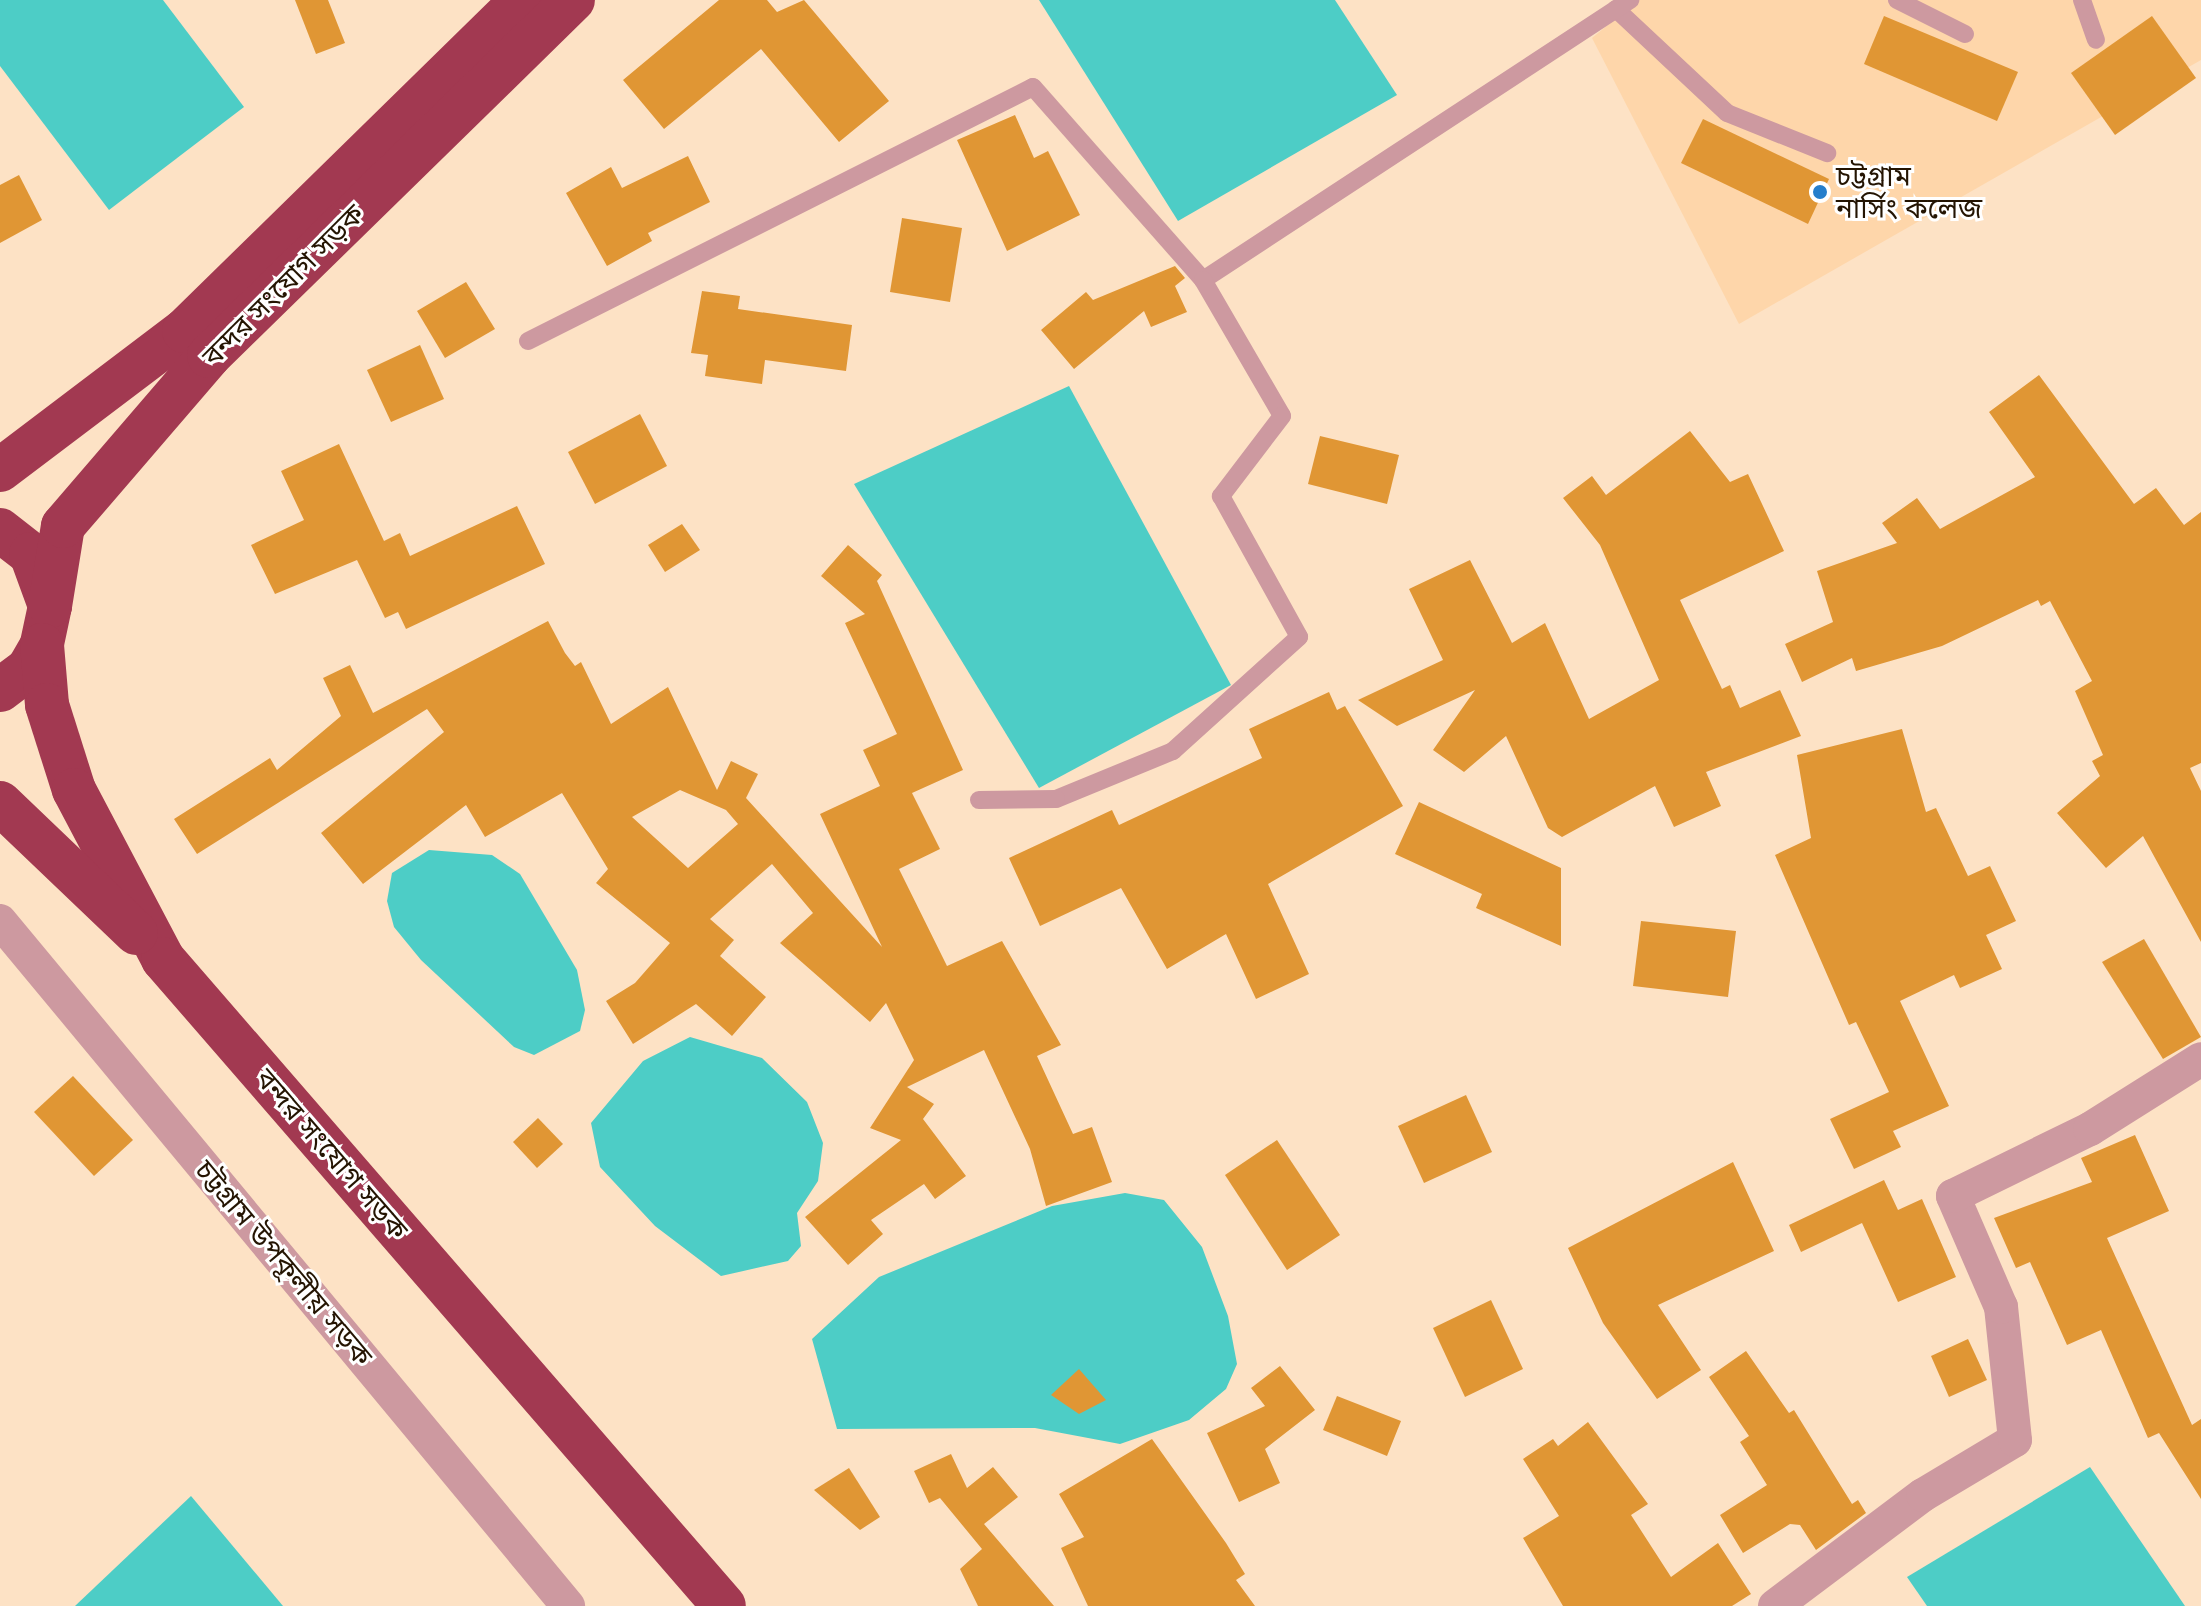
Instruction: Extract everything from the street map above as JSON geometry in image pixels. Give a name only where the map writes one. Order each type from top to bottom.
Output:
[{"type":"highway","name":"বন্দর সংযোগ সড়ক","points":[[0,470],[184,331],[522,0]]},
{"type":"highway","name":"বন্দর সংযোগ সড়ক","points":[[573,0],[209,356],[63,526],[46,626],[47,705],[74,790],[163,959],[724,1606]]},
{"type":"highway","points":[[0,530],[31,554],[46,626],[28,669],[0,690]]},
{"type":"highway","points":[[0,803],[163,959]]},
{"type":"street","name":"চট্টগ্রাম উপকূলীয় সড়ক","points":[[0,921],[568,1606]]},
{"type":"street","points":[[1775,1606],[1923,1495],[2015,1440],[2001,1307],[1953,1196],[2090,1129],[2201,1059]]},
{"type":"lane","points":[[1897,0],[1965,34]]},
{"type":"lane","points":[[2082,0],[2096,40]]},
{"type":"lane","points":[[1203,280],[1623,4],[1727,113],[1827,153]]},
{"type":"lane","points":[[528,341],[1033,87],[1203,280],[1282,416],[1221,496],[1299,637],[1173,751],[1056,799],[979,800]]},
{"type":"shaded area","name":"চট্টগ্রাম নার্সিং কলেজ","points":[[1638,0],[2201,0],[2201,60],[1739,324],[1592,38]]},
{"type":"water","points":[[0,0],[163,0],[244,107],[109,210],[0,66]]},
{"type":"water","points":[[1039,0],[1335,0],[1397,95],[1178,221]]},
{"type":"water","points":[[1069,386],[1231,685],[1039,788],[854,484]]},
{"type":"water","points":[[429,850],[492,855],[520,874],[577,970],[585,1010],[580,1031],[534,1055],[514,1047],[421,960],[394,927],[387,901],[392,873]]},
{"type":"water","points":[[690,1037],[762,1058],[807,1102],[823,1143],[818,1181],[797,1213],[801,1246],[788,1261],[721,1276],[655,1226],[600,1167],[591,1123],[643,1061]]},
{"type":"water","points":[[1125,1193],[1164,1200],[1202,1247],[1228,1316],[1237,1364],[1226,1389],[1189,1420],[1120,1444],[1035,1428],[837,1429],[812,1339],[879,1277],[1052,1206]]},
{"type":"water","points":[[2090,1467],[2185,1606],[1927,1606],[1907,1577]]},
{"type":"water","points":[[191,1496],[283,1606],[75,1606]]},
{"type":"building","points":[[295,0],[328,0],[345,43],[316,54]]},
{"type":"building","points":[[719,0],[767,0],[777,12],[804,0],[889,101],[839,142],[761,49],[664,129],[623,80]]},
{"type":"building","points":[[1884,16],[2018,72],[1997,121],[1864,64]]},
{"type":"building","points":[[2152,16],[2196,78],[2115,135],[2071,73]]},
{"type":"building","points":[[1015,115],[1034,158],[1048,151],[1080,215],[1007,251],[957,140]]},
{"type":"building","points":[[1703,119],[1829,179],[1808,224],[1681,163]]},
{"type":"building","points":[[688,156],[710,202],[648,233],[652,241],[607,266],[566,193],[611,167],[622,188]]},
{"type":"building","points":[[19,175],[42,220],[0,243],[0,185]]},
{"type":"building","points":[[902,218],[962,228],[950,302],[890,292]]},
{"type":"building","points":[[1175,266],[1185,278],[1175,286],[1187,312],[1151,327],[1144,311],[1074,369],[1041,330],[1086,292],[1093,300]]},
{"type":"building","points":[[466,282],[495,329],[445,358],[417,311]]},
{"type":"building","points":[[702,291],[740,296],[738,309],[852,325],[846,371],[765,360],[762,384],[705,376],[708,355],[691,353]]},
{"type":"building","points":[[420,345],[444,399],[391,422],[367,370]]},
{"type":"building","points":[[2039,375],[2134,504],[2156,488],[2184,525],[2201,512],[2201,763],[2190,768],[2201,791],[2201,942],[2143,836],[2106,868],[2057,813],[2100,776],[2092,761],[2103,755],[2075,691],[2092,681],[2050,601],[2041,606],[2038,600],[1942,646],[1856,671],[1852,658],[1802,682],[1785,644],[1833,622],[1817,571],[1897,543],[1882,523],[1917,498],[1940,529],[2035,477],[1989,412]]},
{"type":"building","points":[[640,414],[667,466],[595,504],[568,452]]},
{"type":"building","points":[[1690,431],[1730,482],[1748,474],[1784,551],[1680,600],[1722,689],[1730,685],[1740,708],[1780,690],[1801,736],[1706,772],[1721,806],[1674,827],[1655,786],[1562,837],[1548,828],[1506,736],[1464,772],[1433,750],[1475,690],[1397,726],[1358,700],[1443,660],[1409,589],[1470,560],[1512,643],[1545,623],[1589,719],[1659,680],[1600,545],[1563,498],[1592,476],[1606,495]]},
{"type":"building","points":[[1320,436],[1399,455],[1387,504],[1308,484]]},
{"type":"building","points":[[339,444],[384,541],[400,533],[410,556],[517,506],[545,564],[406,629],[398,612],[385,618],[357,560],[275,594],[251,545],[304,520],[281,471]]},
{"type":"building","points":[[682,524],[700,550],[665,572],[648,545]]},
{"type":"building","points":[[848,545],[882,575],[877,581],[963,770],[912,793],[940,849],[899,869],[947,966],[1002,941],[1061,1045],[1037,1056],[1073,1134],[1092,1127],[1112,1182],[1046,1206],[1030,1149],[984,1050],[907,1087],[934,1104],[923,1119],[966,1176],[935,1199],[924,1184],[871,1220],[883,1234],[848,1265],[805,1217],[901,1140],[870,1128],[914,1060],[886,1003],[870,1022],[780,943],[813,913],[772,864],[710,919],[734,940],[720,956],[766,997],[732,1036],[696,1004],[633,1044],[606,1001],[635,983],[670,943],[596,883],[608,869],[562,793],[485,837],[466,805],[363,884],[321,833],[444,732],[427,709],[197,854],[174,819],[270,758],[277,770],[341,716],[323,678],[350,665],[373,713],[548,621],[575,666],[581,662],[611,724],[668,687],[717,790],[731,761],[758,774],[746,798],[882,947],[820,814],[880,786],[863,750],[897,734],[845,623],[865,614],[821,576]],"holes":[[[680,790],[726,810],[738,824],[688,868],[632,817]]]},
{"type":"building","points":[[1329,692],[1337,710],[1345,706],[1403,806],[1268,884],[1309,974],[1256,999],[1226,934],[1167,969],[1121,888],[1040,926],[1009,858],[1112,810],[1119,825],[1262,758],[1249,729]]},
{"type":"building","points":[[1902,729],[1926,812],[1936,808],[1968,876],[1990,866],[2016,921],[1986,935],[2002,969],[1960,988],[1954,975],[1900,1001],[1949,1106],[1893,1131],[1901,1147],[1854,1169],[1830,1119],[1889,1092],[1856,1022],[1849,1025],[1775,855],[1811,838],[1797,755]]},
{"type":"building","points":[[1419,802],[1561,868],[1561,946],[1476,908],[1482,894],[1395,854]]},
{"type":"building","points":[[1641,921],[1736,931],[1728,997],[1633,986]]},
{"type":"building","points":[[2144,939],[2201,1037],[2163,1059],[2102,962]]},
{"type":"building","points":[[73,1076],[133,1140],[94,1176],[34,1112]]},
{"type":"building","points":[[1466,1095],[1492,1152],[1424,1183],[1398,1126]]},
{"type":"building","points":[[538,1118],[563,1144],[537,1168],[513,1142]]},
{"type":"building","points":[[2135,1135],[2169,1211],[2107,1238],[2192,1425],[2201,1419],[2201,1499],[2159,1433],[2148,1438],[2101,1330],[2067,1345],[2030,1262],[2016,1268],[1994,1218],[2092,1182],[2081,1158]]},
{"type":"building","points":[[1277,1140],[1340,1235],[1287,1270],[1225,1175]]},
{"type":"building","points":[[1733,1162],[1774,1251],[1658,1305],[1701,1370],[1657,1399],[1603,1323],[1568,1248]]},
{"type":"building","points":[[1884,1180],[1898,1210],[1922,1199],[1956,1277],[1898,1302],[1862,1223],[1801,1252],[1789,1225]]},
{"type":"building","points":[[1491,1300],[1523,1369],[1465,1397],[1433,1328]]},
{"type":"building","points":[[1968,1339],[1987,1380],[1949,1397],[1931,1356]]},
{"type":"building","points":[[1746,1351],[1789,1413],[1794,1410],[1852,1504],[1858,1500],[1866,1513],[1816,1550],[1800,1525],[1790,1524],[1743,1553],[1720,1515],[1767,1485],[1740,1442],[1749,1436],[1709,1377]]},
{"type":"building","points":[[1280,1366],[1315,1410],[1265,1449],[1280,1483],[1239,1502],[1207,1433],[1265,1406],[1251,1388]]},
{"type":"building","points":[[1079,1369],[1106,1400],[1079,1414],[1051,1395]]},
{"type":"building","points":[[1337,1396],[1401,1421],[1387,1456],[1323,1430]]},
{"type":"building","points":[[1588,1422],[1648,1504],[1631,1515],[1671,1577],[1718,1543],[1751,1594],[1732,1606],[1563,1606],[1523,1538],[1559,1516],[1523,1459],[1553,1439],[1558,1446]]},
{"type":"building","points":[[1152,1439],[1226,1543],[1245,1574],[1236,1580],[1255,1606],[1088,1606],[1061,1548],[1084,1537],[1059,1494]]},
{"type":"building","points":[[951,1454],[967,1488],[993,1467],[1018,1497],[984,1524],[1054,1606],[978,1606],[960,1569],[982,1549],[940,1498],[929,1503],[914,1471]]},
{"type":"building","points":[[849,1468],[880,1517],[860,1530],[814,1490]]},
{"type":"place","name":"চট্টগ্রাম নার্সিং কলেজ","points":[[1820,192]]}]
